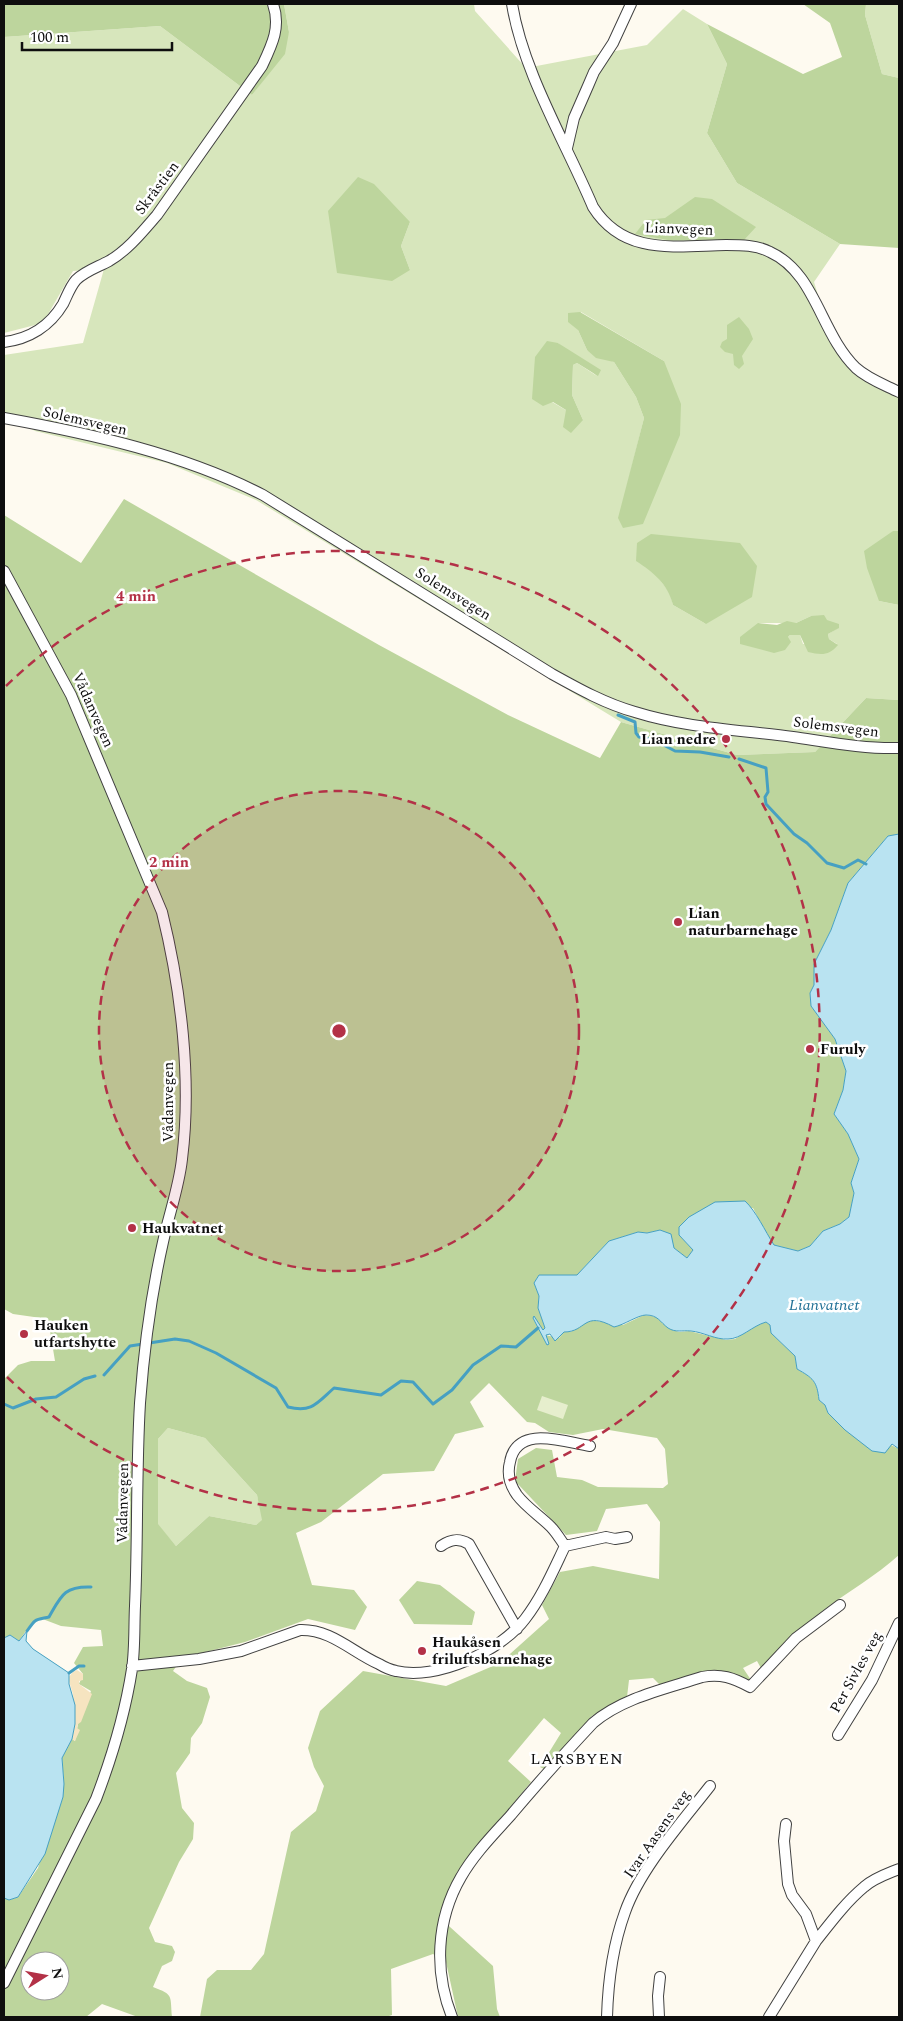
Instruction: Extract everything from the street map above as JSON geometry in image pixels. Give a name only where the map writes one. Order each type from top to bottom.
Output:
[{"type":"street","name":"Skråstien","points":[[4,342],[28,336],[44,327],[58,312],[75,281],[83,274],[116,256],[137,238],[157,216],[262,66],[274,42],[276,31],[273,4]]},
{"type":"street","name":"Lianvegen","points":[[512,4],[525,53],[549,110],[593,207],[605,224],[624,237],[648,245],[689,247],[739,245],[755,247],[780,256],[799,273],[829,332],[846,357],[864,374],[899,392]]},
{"type":"street","points":[[567,148],[574,118],[594,72],[613,43],[631,4]]},
{"type":"street","name":"Solemsvegen","points":[[4,418],[104,440],[164,456],[222,475],[263,495],[561,679],[618,706],[655,718],[739,731],[839,744],[899,748]]},
{"type":"street","name":"Vådanvegen","points":[[4,571],[71,695],[162,912],[168,935],[182,1033],[185,1072],[185,1135],[182,1162],[156,1278],[147,1337],[139,1427],[132,1666],[126,1701],[107,1770],[96,1799],[4,1983]]},
{"type":"street","points":[[564,1546],[552,1528],[517,1495],[509,1476],[509,1463],[516,1447],[529,1438],[590,1446]]},
{"type":"street","points":[[564,1546],[606,1537],[615,1539],[627,1537]]},
{"type":"street","points":[[441,1546],[456,1539],[470,1544],[517,1629]]},
{"type":"street","points":[[132,1666],[199,1659],[241,1651],[300,1630],[310,1630],[333,1637],[378,1664],[397,1671],[412,1673],[458,1665],[474,1658],[517,1629],[541,1596],[564,1546]]},
{"type":"street","points":[[452,2017],[442,1983],[440,1959],[444,1921],[456,1885],[478,1853],[593,1723],[608,1712],[626,1703],[702,1677],[711,1675],[725,1676],[750,1687],[796,1638],[840,1605]]},
{"type":"street","name":"Per Sivles veg","points":[[838,1735],[872,1680],[899,1623]]},
{"type":"street","name":"Ivar Aasens veg","points":[[607,2017],[608,1991],[613,1959],[625,1910],[642,1877],[710,1786]]},
{"type":"street","points":[[786,1824],[784,1841],[788,1884],[792,1895],[806,1914],[816,1941]]},
{"type":"street","points":[[769,2017],[816,1941],[844,1907],[864,1886],[881,1876],[899,1869]]},
{"type":"street","points":[[659,2017],[660,1977]]},
{"type":"green space","points":[[4,4],[284,4],[289,32],[285,54],[252,95],[160,26],[4,37]]},
{"type":"green space","points":[[284,4],[474,4],[475,11],[526,68],[647,45],[683,9],[707,24],[727,64],[707,133],[737,183],[840,244],[814,282],[826,321],[858,365],[899,387],[899,531],[893,531],[879,601],[899,605],[899,700],[866,698],[815,752],[737,755],[621,722],[256,500],[167,463],[35,431],[4,414],[4,355],[83,343],[104,269],[73,271],[43,323],[4,333],[4,37],[160,26],[252,95],[268,74],[289,32]],"holes":[[[328,211],[410,222],[401,246],[410,270]],[[581,312],[664,361],[619,518],[644,418],[636,397],[614,362],[587,350],[578,330]],[[558,343],[597,376],[577,363],[573,365],[572,395],[583,420],[552,402]],[[653,571],[706,624],[673,605],[670,593]],[[811,616],[838,628],[828,634],[829,639],[837,644],[803,644],[800,635],[790,635],[788,637],[758,623],[796,623]]]},
{"type":"green space","points":[[803,4],[866,4],[865,15],[882,74],[899,78],[899,248],[840,244],[737,183],[707,133],[727,64],[707,24],[803,74],[842,57],[830,23]]},
{"type":"green space","points":[[866,4],[899,4],[899,78],[882,74],[865,15]]},
{"type":"green space","points":[[358,177],[374,184],[410,222],[401,246],[410,270],[392,281],[337,273],[328,211]]},
{"type":"green space","points":[[695,197],[712,199],[756,227],[744,240],[668,240],[635,234],[646,220],[665,218]]},
{"type":"green space","points":[[580,312],[664,361],[681,404],[680,435],[643,524],[623,528],[618,518],[644,418],[636,397],[614,362],[596,358],[587,350],[578,330],[568,322],[568,313]]},
{"type":"green space","points":[[739,317],[749,329],[753,339],[742,356],[744,364],[739,369],[734,365],[733,354],[725,352],[720,347],[722,342],[727,339],[727,325]]},
{"type":"green space","points":[[547,341],[558,343],[601,370],[598,376],[577,363],[573,365],[572,395],[583,420],[571,433],[563,427],[566,410],[553,402],[543,406],[532,399],[535,357]]},
{"type":"green space","points":[[124,499],[379,645],[508,715],[600,758],[621,722],[737,755],[815,752],[866,698],[899,700],[899,834],[888,836],[848,883],[831,930],[814,964],[814,985],[810,993],[811,1006],[835,1039],[846,1071],[843,1090],[834,1114],[848,1134],[859,1159],[851,1183],[854,1193],[849,1217],[840,1224],[823,1231],[810,1246],[798,1251],[774,1245],[753,1208],[679,1235],[693,1250],[687,1258],[674,1248],[660,1230],[647,1233],[638,1232],[609,1241],[577,1275],[539,1275],[534,1283],[539,1296],[538,1308],[545,1328],[543,1331],[533,1318],[547,1345],[545,1335],[559,1338],[564,1332],[570,1332],[590,1320],[623,1325],[644,1315],[658,1317],[668,1328],[679,1332],[689,1331],[726,1340],[735,1339],[756,1325],[766,1322],[770,1325],[771,1333],[795,1356],[797,1369],[813,1381],[817,1388],[819,1400],[825,1405],[828,1413],[899,1449],[899,1555],[816,1617],[776,1654],[762,1670],[757,1661],[743,1668],[751,1680],[715,1670],[661,1686],[653,1678],[629,1680],[627,1697],[592,1716],[544,1769],[540,1767],[561,1733],[544,1718],[508,1761],[531,1782],[457,1872],[439,1917],[493,1966],[497,2009],[500,2017],[458,2017],[446,1962],[433,1954],[391,1969],[392,2015],[386,2017],[200,2017],[207,1979],[217,1970],[251,1970],[264,1954],[291,1832],[316,1811],[324,1786],[314,1767],[308,1748],[320,1711],[363,1671],[446,1686],[500,1663],[549,1619],[542,1605],[560,1572],[593,1566],[659,1579],[660,1522],[647,1504],[606,1509],[597,1531],[566,1535],[515,1481],[518,1459],[536,1448],[552,1450],[557,1477],[582,1480],[598,1487],[663,1488],[668,1484],[665,1449],[657,1438],[603,1429],[573,1435],[549,1432],[535,1423],[527,1422],[489,1383],[470,1402],[484,1427],[455,1434],[434,1471],[383,1474],[321,1522],[296,1533],[312,1585],[354,1590],[367,1607],[355,1630],[308,1619],[245,1642],[182,1658],[173,1671],[187,1681],[207,1688],[210,1697],[202,1723],[191,1738],[190,1753],[176,1773],[182,1808],[194,1823],[193,1839],[179,1862],[149,1928],[155,1942],[172,1946],[175,1952],[172,1961],[162,1966],[153,1987],[165,1992],[170,1997],[172,2017],[138,2017],[102,2004],[86,2017],[4,2017],[4,1898],[9,1900],[18,1897],[38,1868],[64,1784],[62,1758],[72,1739],[75,1741],[78,1724],[91,1691],[79,1684],[83,1674],[74,1663],[83,1647],[103,1646],[101,1630],[61,1626],[40,1618],[30,1625],[19,1641],[10,1635],[4,1638],[4,1379],[18,1365],[31,1361],[55,1361],[48,1319],[13,1314],[4,1309],[4,515],[81,563]],"holes":[[[168,1428],[205,1438],[257,1495],[262,1520],[256,1525],[209,1516],[176,1546],[158,1524],[158,1439]]]},
{"type":"green space","points":[[893,531],[899,531],[899,605],[879,601],[867,568],[864,551]]},
{"type":"green space","points":[[651,534],[740,543],[757,566],[752,597],[706,624],[673,605],[668,591],[659,579],[636,561],[637,543]]},
{"type":"green space","points":[[824,615],[827,620],[839,624],[839,628],[828,634],[829,639],[838,645],[828,653],[808,652],[800,635],[790,635],[788,637],[791,642],[785,650],[774,653],[740,644],[740,637],[758,623],[777,625],[787,621],[796,623],[811,616]]},
{"type":"green space","points":[[542,1396],[568,1405],[563,1419],[537,1410]]},
{"type":"green space","points":[[168,1428],[205,1438],[257,1495],[263,1520],[256,1525],[209,1516],[176,1546],[157,1524],[158,1439]]},
{"type":"green space","points":[[417,1581],[440,1585],[475,1612],[472,1625],[414,1624],[399,1600]]},
{"type":"sand","points":[[77,1670],[83,1674],[83,1680],[79,1681],[79,1684],[92,1694],[81,1722],[78,1724],[77,1728],[80,1730],[75,1741],[72,1739],[75,1724],[73,1694],[68,1678]]},
{"type":"water","name":"Lianvatnet","points":[[899,834],[899,1449],[892,1444],[885,1453],[872,1451],[845,1430],[828,1413],[825,1405],[819,1400],[817,1388],[813,1381],[797,1369],[795,1356],[771,1333],[770,1325],[766,1322],[737,1337],[723,1339],[696,1332],[674,1330],[668,1328],[656,1318],[646,1315],[614,1327],[604,1322],[591,1321],[577,1329],[564,1332],[555,1341],[550,1334],[546,1335],[549,1344],[547,1345],[533,1318],[534,1316],[543,1330],[545,1328],[538,1308],[539,1296],[534,1283],[539,1275],[577,1275],[609,1241],[638,1232],[647,1233],[660,1230],[671,1234],[674,1248],[687,1258],[693,1250],[679,1235],[679,1227],[689,1217],[715,1202],[745,1201],[757,1216],[774,1245],[798,1251],[810,1246],[823,1231],[840,1224],[849,1217],[854,1193],[851,1183],[859,1159],[848,1134],[834,1114],[843,1090],[846,1071],[835,1039],[811,1006],[810,993],[814,985],[814,964],[831,930],[848,883],[888,836]]},
{"type":"water","points":[[27,1631],[26,1641],[33,1649],[69,1673],[69,1684],[75,1705],[75,1724],[72,1739],[62,1758],[63,1797],[45,1854],[18,1897],[9,1900],[4,1898],[4,1638],[10,1635],[19,1641]]},
{"type":"waterway","points":[[618,715],[635,722],[636,733],[639,737],[654,740],[675,751],[700,752],[729,757]]},
{"type":"waterway","points":[[739,759],[766,768],[768,792],[765,797],[766,804],[794,834],[807,843],[827,863],[844,868],[858,860],[866,864]]},
{"type":"waterway","points":[[104,1375],[130,1346],[175,1339],[189,1341],[216,1353],[276,1388],[288,1407],[296,1409],[309,1408],[334,1388],[381,1395],[401,1381],[413,1382],[433,1404],[452,1390],[473,1365],[501,1346],[516,1347],[538,1328]]},
{"type":"waterway","points":[[4,1404],[13,1408],[36,1399],[56,1397],[84,1379],[95,1376]]},
{"type":"waterway","points":[[27,1631],[36,1620],[49,1617],[64,1594],[75,1588],[91,1587]]},
{"type":"waterway","points":[[69,1673],[79,1666],[84,1666]]},
{"type":"place","name":"Lian nedre","points":[[726,739]]},
{"type":"place","name":"Lian naturbarnehage","points":[[678,922]]},
{"type":"place","name":"Furuly","points":[[810,1049]]},
{"type":"place","name":"Haukvatnet","points":[[132,1228]]},
{"type":"place","name":"Hauken utfartshytte","points":[[24,1334]]},
{"type":"place","name":"Haukåsen friluftsbarnehage","points":[[422,1651]]},
{"type":"district","name":"LARSBYEN","points":[[577,1759]]}]
